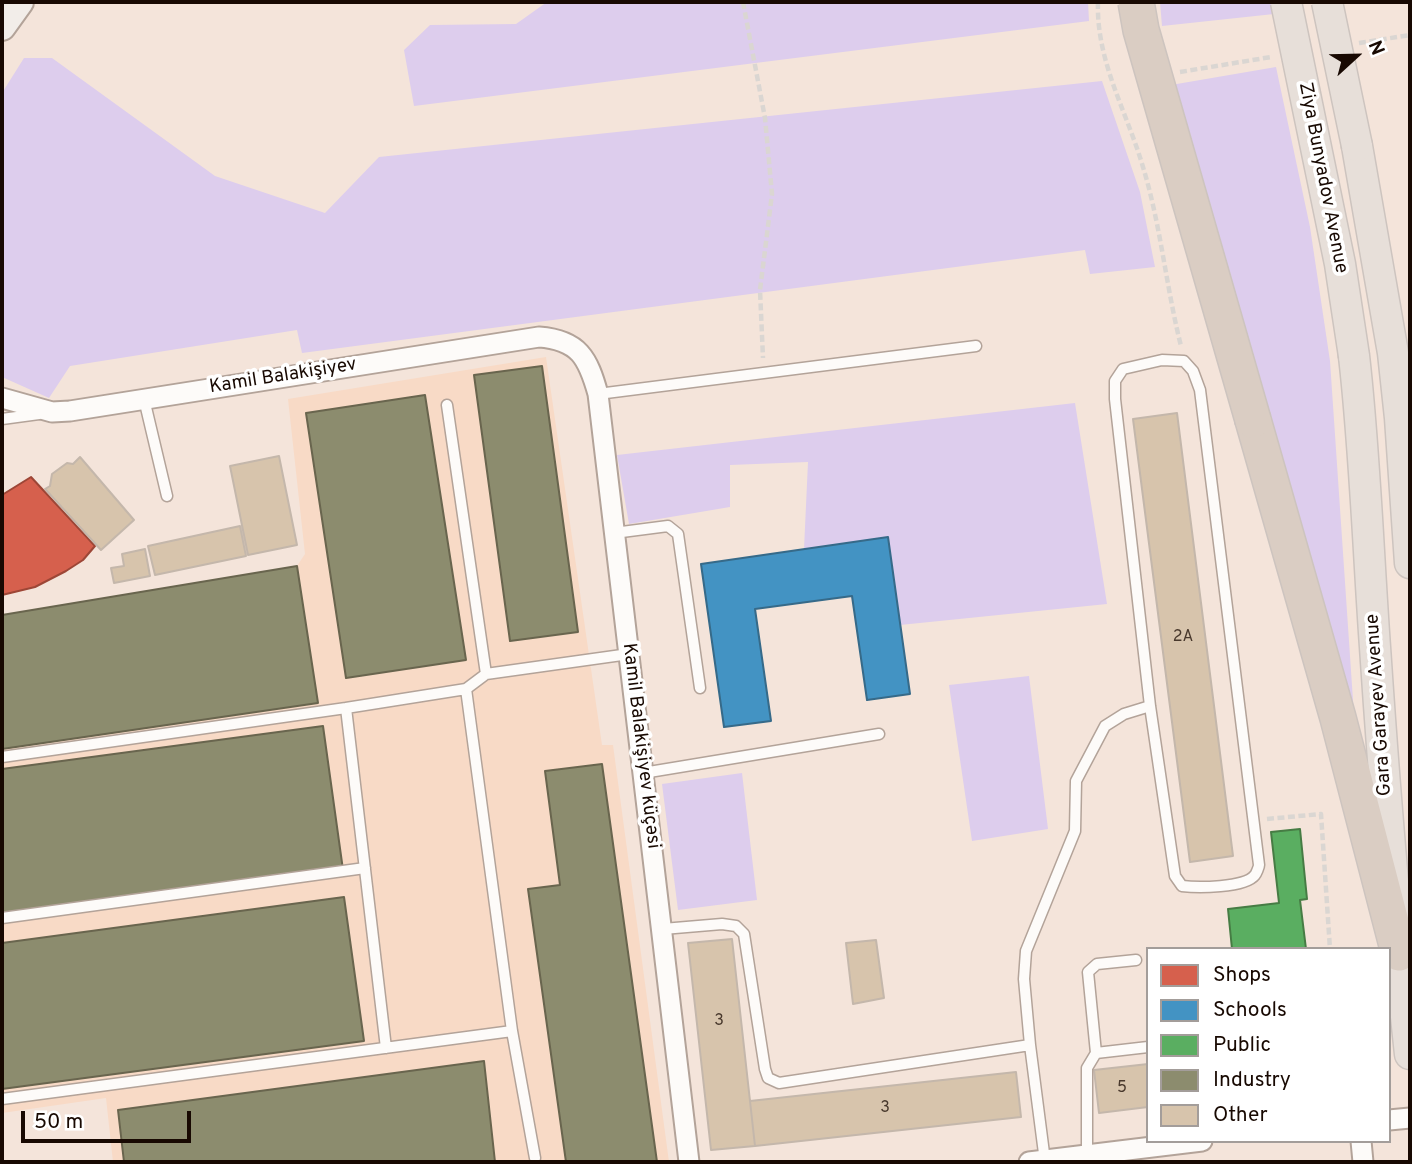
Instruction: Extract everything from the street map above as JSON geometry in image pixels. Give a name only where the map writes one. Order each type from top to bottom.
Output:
[{"type":"highway","points":[[1136,2],[1141,30],[1338,718],[1399,953]]},
{"type":"main road","points":[[2,27],[20,2]]},
{"type":"main road","name":"Ziya Bunyadov Avenue","points":[[1286,2],[1332,223],[1354,356]]},
{"type":"main road","name":"Ziya Bunyadov Avenue","points":[[1327,2],[1357,146],[1393,353],[1410,564]]},
{"type":"main road","points":[[1340,2],[1357,146]]},
{"type":"main road","name":"Gara Garayev Avenue","points":[[1354,356],[1362,423],[1375,646],[1399,953],[1410,1054]]},
{"type":"street","name":"Kamil Balakişiyev","points":[[2,398],[52,412],[539,337],[565,341]]},
{"type":"street","name":"Kamil Balakişiyev küçəsi","points":[[565,341],[580,352],[591,369],[598,394],[689,1162]]},
{"type":"street","points":[[1391,1120],[1410,1118]]},
{"type":"street","points":[[1037,1161],[1087,1158],[1188,1143]]},
{"type":"street","points":[[1360,1143],[1363,1162]]},
{"type":"lane","points":[[598,394],[976,346]]},
{"type":"lane","points":[[1162,360],[1184,361],[1193,371],[1200,390],[1259,865],[1256,875],[1244,883],[1193,888],[1182,887],[1175,876],[1150,706],[1115,381],[1123,369],[1162,360]]},
{"type":"lane","points":[[144,398],[167,496]]},
{"type":"lane","points":[[447,405],[486,674]]},
{"type":"lane","points":[[2,419],[52,412]]},
{"type":"lane","points":[[613,533],[668,526],[678,534],[700,688]]},
{"type":"lane","points":[[2,757],[466,690],[486,674],[629,654]]},
{"type":"lane","points":[[466,690],[512,1031],[535,1158]]},
{"type":"lane","points":[[1037,1161],[1024,979],[1026,951],[1075,831],[1076,781],[1105,726],[1124,714],[1150,706]]},
{"type":"lane","points":[[346,708],[386,1048]]},
{"type":"lane","points":[[643,773],[879,734]]},
{"type":"lane","points":[[2,918],[365,868]]},
{"type":"lane","points":[[663,929],[722,923],[736,926],[744,933],[765,1069],[768,1078],[779,1083],[1030,1045]]},
{"type":"lane","points":[[1087,1158],[1087,1068],[1096,1053],[1088,972],[1097,964],[1136,960]]},
{"type":"lane","points":[[2,1099],[512,1031]]},
{"type":"lane","points":[[1096,1053],[1146,1047]]},
{"type":"path","points":[[743,2],[762,102],[772,194],[760,290],[764,372]]},
{"type":"path","points":[[1098,2],[1105,57],[1112,84],[1143,166],[1160,238],[1169,301],[1184,361]]},
{"type":"path","points":[[1356,43],[1410,35]]},
{"type":"path","points":[[1167,75],[1276,56]]},
{"type":"path","points":[[1112,84],[1126,82]]},
{"type":"path","points":[[1255,821],[1321,814],[1331,947]]},
{"type":"shaded area","points":[[547,2],[1088,2],[1089,21],[414,106],[404,50],[430,25],[516,24]]},
{"type":"shaded area","points":[[1160,2],[1271,2],[1274,14],[1162,26]]},
{"type":"shaded area","points":[[24,58],[52,58],[215,176],[325,213],[379,157],[1102,81],[1140,192],[1155,267],[1090,274],[1085,250],[302,353],[297,330],[70,366],[49,398],[2,377],[2,93]]},
{"type":"shaded area","points":[[1276,67],[1310,227],[1330,361],[1354,715],[1171,85]]},
{"type":"shaded area","points":[[546,357],[602,745],[613,745],[669,1162],[113,1162],[106,1098],[2,1113],[2,615],[297,566],[305,554],[288,399]]},
{"type":"shaded area","points":[[1075,403],[1107,604],[900,625],[888,537],[804,549],[808,462],[730,465],[730,507],[629,524],[617,455]]},
{"type":"shaded area","points":[[1029,676],[1048,829],[972,841],[949,685]]},
{"type":"shaded area","points":[[742,773],[757,900],[678,910],[662,784]]},
{"type":"building: Shops","points":[[31,477],[95,546],[83,560],[66,571],[35,587],[2,595],[2,495]]},
{"type":"building: Schools","points":[[888,537],[910,694],[867,700],[852,596],[755,609],[771,721],[724,727],[701,564]]},
{"type":"building: Public","points":[[1300,829],[1307,899],[1300,900],[1306,947],[1232,947],[1228,909],[1279,903],[1271,832]]},
{"type":"building: Industry","points":[[542,366],[578,632],[510,641],[474,375]]},
{"type":"building: Industry","points":[[425,395],[466,660],[346,678],[306,413]]},
{"type":"building: Industry","points":[[297,566],[318,703],[2,749],[2,615]]},
{"type":"building: Industry","points":[[323,726],[343,870],[2,915],[2,769]]},
{"type":"building: Industry","points":[[602,764],[657,1162],[566,1162],[528,889],[560,885],[545,771]]},
{"type":"building: Industry","points":[[344,897],[364,1041],[2,1089],[2,943]]},
{"type":"building: Industry","points":[[484,1061],[495,1162],[124,1162],[118,1110]]},
{"type":"building: Other","points":[[1177,413],[1233,856],[1190,862],[1133,419]]},
{"type":"building: Other","points":[[279,456],[297,545],[248,555],[230,466]]},
{"type":"building: Other","points":[[80,457],[134,520],[101,550],[45,489],[50,486],[52,474],[67,463],[73,464]]},
{"type":"building: Other","points":[[240,526],[246,556],[155,575],[148,546]]},
{"type":"building: Other","points":[[145,549],[150,576],[114,583],[111,568],[124,566],[122,554]]},
{"type":"building: Other","points":[[732,939],[755,1146],[711,1150],[688,943]]},
{"type":"building: Other","points":[[876,940],[884,998],[853,1004],[846,943]]},
{"type":"building: Other","points":[[1146,1064],[1146,1107],[1099,1113],[1094,1070]]},
{"type":"building: Other","points":[[1016,1072],[1021,1117],[755,1146],[750,1101]]}]
